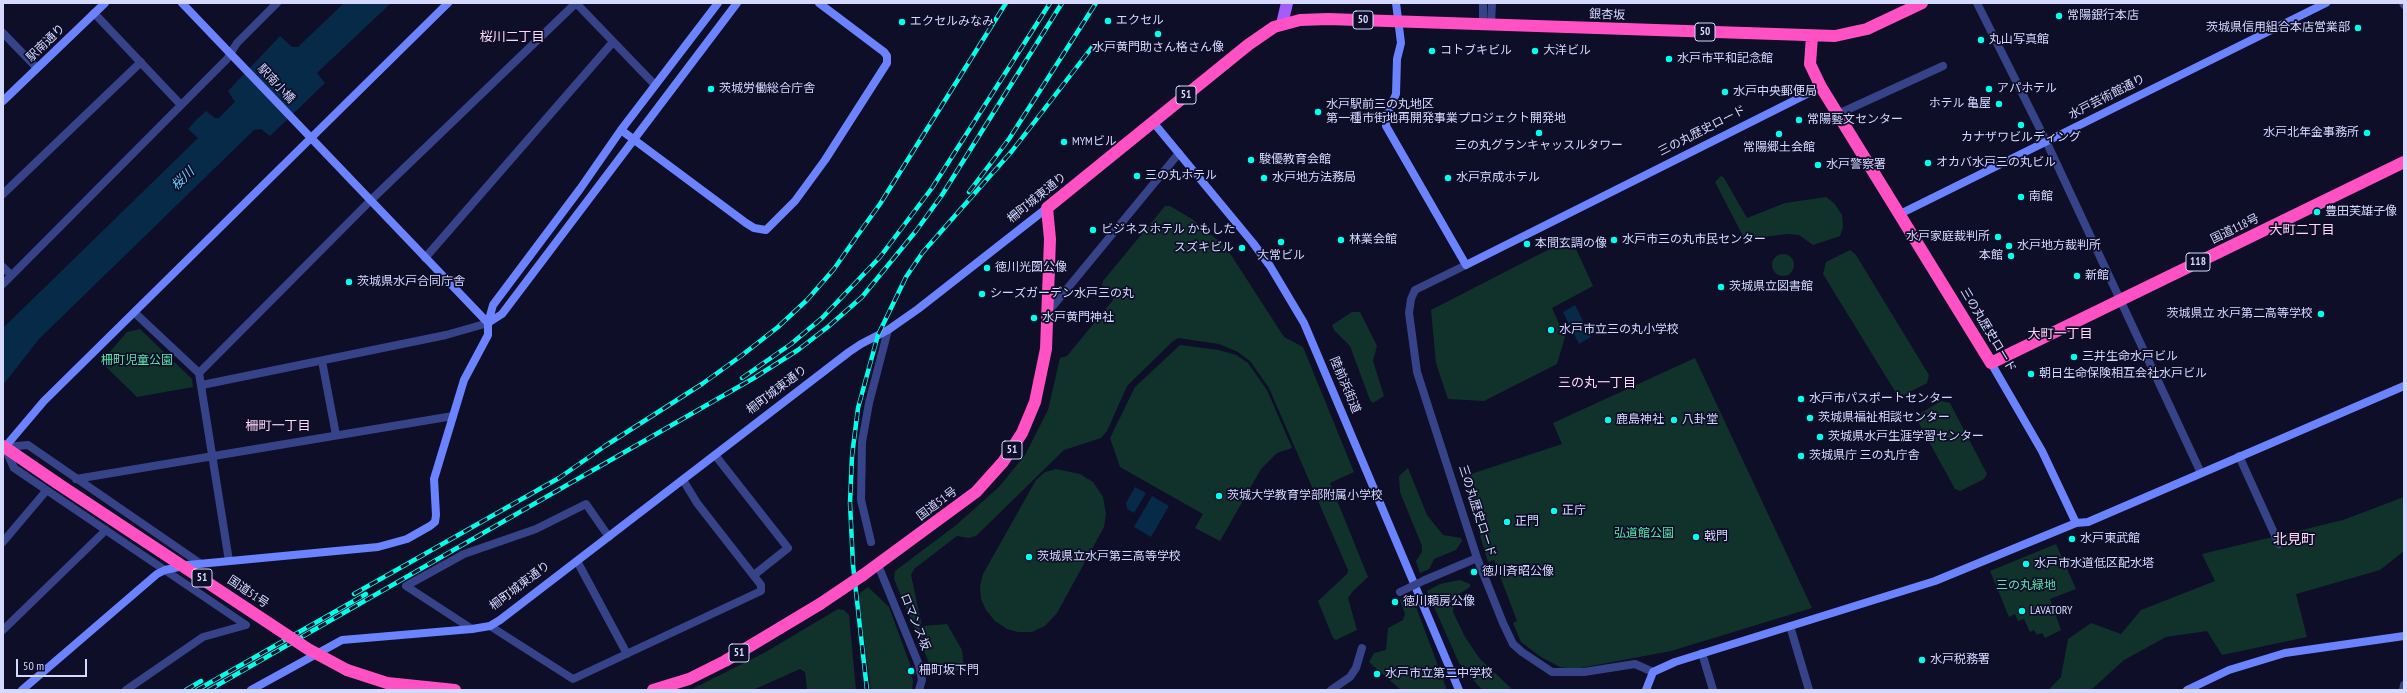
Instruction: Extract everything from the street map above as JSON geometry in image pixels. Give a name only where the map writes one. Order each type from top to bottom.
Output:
[{"type":"highway","name":"50","points":[[1812,36],[1835,36],[1856,33],[1922,3]]},
{"type":"highway","name":"銀杏坂","points":[[1282,24],[1314,19],[1812,36]]},
{"type":"highway","name":"柵町城東通り","points":[[1047,208],[1259,36],[1282,24]]},
{"type":"highway","points":[[1812,36],[1810,64],[1821,87]]},
{"type":"highway","name":"三の丸歴史ロード","points":[[1821,87],[1991,363]]},
{"type":"highway","name":"国道118号","points":[[1991,363],[2404,162]]},
{"type":"highway","name":"国道51号","points":[[652,690],[689,679],[725,661],[820,604],[878,565],[976,492],[990,478],[1013,448],[1027,421],[1040,387],[1046,349],[1048,312],[1050,239],[1047,208]]},
{"type":"highway","name":"国道51号","points":[[4,448],[308,648],[347,670],[387,683],[455,690]]},
{"type":"main road","points":[[1282,24],[1286,3]]},
{"type":"street","name":"駅南通り","points":[[3,101],[105,3]]},
{"type":"street","name":"駅南小橋","points":[[182,3],[294,122],[488,323]]},
{"type":"street","points":[[3,284],[231,54],[238,43],[277,3]]},
{"type":"street","points":[[4,448],[44,401],[135,313],[310,137],[448,3]]},
{"type":"street","points":[[199,373],[370,201],[576,3],[655,85]]},
{"type":"street","points":[[22,690],[157,574],[165,570],[201,564],[378,547],[407,539],[435,522],[434,479],[464,380],[488,335],[488,323],[493,305],[580,189],[621,130],[718,3]]},
{"type":"street","points":[[202,385],[446,335],[488,323],[502,314],[736,3]]},
{"type":"street","points":[[621,130],[754,228],[766,230],[772,226],[795,201],[832,151],[887,63],[887,56],[884,52],[819,3]]},
{"type":"street","points":[[1396,3],[1401,43],[1398,59],[1396,94],[1386,117],[1386,126],[1466,265]]},
{"type":"street","points":[[1483,3],[1487,24]]},
{"type":"street","points":[[1487,24],[1492,3]]},
{"type":"street","points":[[1977,3],[2046,141],[2201,473]]},
{"type":"street","name":"水戸芸術館通り","points":[[1900,214],[2326,3]]},
{"type":"street","points":[[94,13],[181,105]]},
{"type":"street","points":[[3,33],[37,68]]},
{"type":"street","points":[[425,258],[613,42]]},
{"type":"street","points":[[3,194],[141,62]]},
{"type":"street","points":[[1838,114],[1943,66]]},
{"type":"street","name":"三の丸歴史ロード","points":[[1653,672],[1635,664],[1607,670],[1562,674],[1552,672],[1514,644],[1477,558],[1417,372],[1409,313],[1411,299],[1415,290],[1821,87]]},
{"type":"street","name":"陸前浜街道","points":[[1153,122],[1180,152],[1270,266],[1304,323],[1459,690]]},
{"type":"street","points":[[1048,312],[1180,152]]},
{"type":"street","name":"柵町城東通り","points":[[251,690],[342,640],[472,629],[490,626],[861,344],[888,330],[976,265],[1047,208]]},
{"type":"street","points":[[3,267],[11,275]]},
{"type":"street","points":[[135,313],[199,373],[229,561]]},
{"type":"street","points":[[871,542],[861,500],[862,442],[888,330]]},
{"type":"street","points":[[322,361],[336,435]]},
{"type":"street","name":"三の丸歴史ロード","points":[[1991,363],[2042,451],[2076,523]]},
{"type":"street","points":[[1646,690],[1653,672],[1675,662],[1935,581],[2076,523],[2088,522],[2404,386]]},
{"type":"street","points":[[76,479],[212,455],[453,416]]},
{"type":"street","points":[[4,448],[28,445],[201,564]]},
{"type":"street","points":[[4,448],[14,468],[246,625],[203,637],[126,690]]},
{"type":"street","points":[[715,455],[788,548],[754,575]]},
{"type":"street","points":[[2239,456],[2279,544]]},
{"type":"street","points":[[490,626],[573,679],[761,591],[762,585],[697,503],[683,480]]},
{"type":"street","points":[[3,542],[46,491]]},
{"type":"street","points":[[472,629],[406,586],[464,554],[536,529],[586,504],[609,537]]},
{"type":"street","points":[[3,630],[106,530]]},
{"type":"street","points":[[1399,592],[1477,558]]},
{"type":"street","points":[[577,561],[627,654]]},
{"type":"street","name":"ロマンス坂","points":[[878,565],[919,665],[922,680],[919,690]]},
{"type":"street","points":[[1790,626],[1809,690]]},
{"type":"street","points":[[2187,690],[2229,670],[2285,653],[2404,636]]},
{"type":"street","points":[[1331,690],[1350,676],[1356,668],[1362,648]]},
{"type":"street","points":[[1702,653],[1713,690]]},
{"type":"street","points":[[2403,690],[2404,685]]},
{"type":"green space","points":[[1721,176],[1724,178],[1747,218],[1785,203],[1826,197],[1834,203],[1842,215],[1843,227],[1840,236],[1813,245],[1799,235],[1787,234],[1748,239],[1743,236],[1715,182]]},
{"type":"green space","points":[[1165,206],[1170,206],[1192,219],[1220,242],[1231,255],[1284,337],[1303,347],[1354,472],[1330,483],[1368,577],[1353,591],[1348,598],[1357,630],[1336,640],[1333,638],[1318,601],[1347,574],[1348,570],[1269,388],[1250,361],[1238,352],[1219,344],[1178,338],[1127,386],[1107,431],[1101,438],[1064,450],[976,536],[969,538],[957,536],[914,569],[911,575],[922,626],[947,624],[962,650],[964,668],[945,675],[942,672],[936,673],[932,670],[894,579],[895,571],[955,526],[999,487],[1025,455],[1048,410],[1060,358],[1067,356],[1113,300],[1113,295],[1102,285],[1103,281]]},
{"type":"green space","points":[[1571,238],[1593,286],[1552,308],[1565,337],[1557,364],[1484,401],[1448,399],[1436,363],[1431,310]]},
{"type":"green space","points":[[1850,250],[1856,255],[1929,375],[1927,383],[1904,395],[1896,393],[1823,274],[1826,262]]},
{"type":"green space","points":[[1783,254],[1791,257],[1794,265],[1791,273],[1783,276],[1775,273],[1772,265],[1775,257]]},
{"type":"green space","points":[[1352,312],[1360,312],[1377,346],[1373,361],[1384,396],[1373,403],[1370,400],[1350,346],[1334,330],[1332,325]]},
{"type":"green space","name":"柵町児童公園","points":[[140,329],[192,379],[193,387],[137,397],[101,362],[127,332]]},
{"type":"green space","points":[[1180,345],[1219,350],[1236,355],[1248,363],[1267,390],[1292,448],[1277,453],[1261,469],[1220,541],[1195,528],[1203,514],[1120,467],[1110,438],[1135,387]]},
{"type":"green space","name":"弘道館公園","points":[[1695,358],[1812,608],[1671,651],[1575,669],[1560,667],[1541,657],[1521,642],[1513,623],[1517,621],[1494,560],[1488,562],[1462,477],[1562,444],[1553,423]]},
{"type":"green space","points":[[1941,401],[1950,403],[1987,474],[1984,479],[1960,491],[1955,489],[1917,420],[1919,414]]},
{"type":"green space","points":[[1408,468],[1427,515],[1443,535],[1461,538],[1462,541],[1456,550],[1434,559],[1429,569],[1420,573],[1416,561],[1422,552],[1422,546],[1400,492],[1399,476]]},
{"type":"green space","points":[[1056,469],[1080,474],[1093,482],[1103,497],[1106,514],[1104,527],[1057,613],[1045,626],[1032,632],[1018,632],[1007,629],[995,621],[986,610],[981,599],[980,586],[983,574],[1036,480],[1045,472]]},
{"type":"green space","points":[[2404,497],[2404,551],[2380,570],[2296,594],[2307,637],[2222,655],[2207,631],[2166,637],[2124,660],[2091,690],[2048,690],[2061,677],[2068,639],[2091,623],[2121,634],[2141,610],[2215,581],[2202,554],[2343,520]]},
{"type":"green space","name":"三の丸緑地","points":[[2056,544],[2076,589],[2050,599],[2061,630],[2045,638],[2042,633],[2037,635],[2034,630],[2030,632],[2024,619],[2018,621],[2015,614],[2009,617],[1990,571]]},
{"type":"green space","points":[[1460,580],[1470,584],[1470,587],[1459,594],[1454,602],[1453,612],[1465,637],[1480,659],[1513,690],[1482,690],[1459,663],[1427,591],[1440,584]]},
{"type":"green space","points":[[868,587],[889,607],[911,667],[910,671],[913,681],[912,690],[871,690],[859,598],[860,593]]},
{"type":"green space","points":[[1408,594],[1412,596],[1447,690],[1401,690],[1369,662],[1374,653],[1386,650],[1388,628],[1403,620],[1405,614],[1400,600]]},
{"type":"green space","points":[[838,609],[844,610],[849,615],[856,690],[807,690],[805,672],[800,669],[753,690],[690,690],[764,653]]},
{"type":"water","name":"桜川","points":[[344,3],[391,3],[317,73],[325,83],[270,136],[261,129],[254,130],[39,339],[3,385],[3,328],[198,138],[188,129],[197,119],[206,111],[215,118],[219,118],[235,102],[228,91],[280,36],[292,47],[298,47]]},
{"type":"water","points":[[1575,305],[1591,337],[1579,344],[1563,312]]},
{"type":"water","points":[[1135,487],[1146,493],[1134,513],[1127,509],[1126,503]]},
{"type":"water","points":[[1152,496],[1169,506],[1151,537],[1134,527]]},
{"type":"railway","points":[[354,594],[559,478],[605,446],[702,384],[778,327],[807,300],[834,269],[880,204],[1006,3]]},
{"type":"railway","points":[[742,378],[791,344],[822,318],[880,257],[932,188],[1050,3]]},
{"type":"railway","points":[[209,690],[754,378],[798,350],[829,326],[862,297],[916,231],[942,195],[1062,3]]},
{"type":"railway","points":[[969,192],[1009,139],[1096,3]]},
{"type":"railway","points":[[867,690],[853,565],[850,503],[852,456],[858,408],[878,335],[906,277],[923,252],[1012,151],[1093,46]]},
{"type":"railway","points":[[197,690],[366,594]]},
{"type":"railway","points":[[186,690],[201,681]]},
{"type":"place","name":"常陽銀行本店","points":[[2059,16]]},
{"type":"place","name":"エクセル","points":[[1108,21]]},
{"type":"place","name":"エクセルみなみ","points":[[902,22]]},
{"type":"place","name":"茨城県信用組合本店営業部","points":[[2358,28]]},
{"type":"place","name":"水戸黄門助さん格さん像","points":[[1158,34]]},
{"type":"place","name":"丸山写真館","points":[[1981,40]]},
{"type":"place","name":"コトブキビル","points":[[1432,51]]},
{"type":"place","name":"大洋ビル","points":[[1535,51]]},
{"type":"place","name":"水戸市平和記念館","points":[[1669,59]]},
{"type":"place","name":"茨城労働総合庁舎","points":[[711,89]]},
{"type":"place","name":"アパホテル","points":[[1989,89]]},
{"type":"place","name":"水戸中央郵便局","points":[[1725,92]]},
{"type":"place","name":"ホテル 亀屋","points":[[1999,104]]},
{"type":"place","name":"⽔⼾駅前三の丸地区 第⼀種市街地再開発事業プロジェクト開発地","points":[[1318,112]]},
{"type":"place","name":"常陽藝文センター","points":[[1799,120]]},
{"type":"place","name":"カナザワビルディング","points":[[2021,125]]},
{"type":"place","name":"三の丸グランキャッスルタワー","points":[[1539,133]]},
{"type":"place","name":"水戸北年金事務所","points":[[2367,133]]},
{"type":"place","name":"常陽郷土会館","points":[[1779,134]]},
{"type":"place","name":"MYMビル","points":[[1064,142]]},
{"type":"place","name":"駿優教育会館","points":[[1251,160]]},
{"type":"place","name":"オカバ水戸三の丸ビル","points":[[1928,163]]},
{"type":"place","name":"水戸警察署","points":[[1818,165]]},
{"type":"place","name":"三の丸ホテル","points":[[1137,176]]},
{"type":"place","name":"水戸地方法務局","points":[[1264,178]]},
{"type":"place","name":"水戸京成ホテル","points":[[1448,178]]},
{"type":"place","name":"南館","points":[[2021,197]]},
{"type":"place","name":"豊田芙雄子像","points":[[2317,212]]},
{"type":"place","name":"ビジネスホテル かもした","points":[[1093,230]]},
{"type":"place","name":"水戸家庭裁判所","points":[[1998,237]]},
{"type":"place","name":"林業会館","points":[[1341,240]]},
{"type":"place","name":"水戸市三の丸市民センター","points":[[1614,240]]},
{"type":"place","name":"大常ビル","points":[[1281,242]]},
{"type":"place","name":"本間玄調の像","points":[[1527,244]]},
{"type":"place","name":"水戸地方裁判所","points":[[2009,246]]},
{"type":"place","name":"スズキビル","points":[[1242,248]]},
{"type":"place","name":"本館","points":[[2011,256]]},
{"type":"place","name":"徳川光圀公像","points":[[987,268]]},
{"type":"place","name":"新館","points":[[2077,276]]},
{"type":"place","name":"茨城県水戸合同庁舎","points":[[349,282]]},
{"type":"place","name":"茨城県立図書館","points":[[1721,287]]},
{"type":"place","name":"シーズガーデン水戸三の丸","points":[[982,294]]},
{"type":"place","name":"茨城県立 水戸第二高等学校","points":[[2321,314]]},
{"type":"place","name":"水戸黄門神社","points":[[1034,318]]},
{"type":"place","name":"水戸市立三の丸小学校","points":[[1551,330]]},
{"type":"place","name":"三井生命水戸ビル","points":[[2074,357]]},
{"type":"place","name":"朝日生命保険相互会社水戸ビル","points":[[2031,374]]},
{"type":"place","name":"水戸市パスポートセンター","points":[[1801,399]]},
{"type":"place","name":"茨城県福祉相談センター","points":[[1810,418]]},
{"type":"place","name":"鹿島神社","points":[[1608,420]]},
{"type":"place","name":"八卦堂","points":[[1674,420]]},
{"type":"place","name":"茨城県水戸生涯学習センター","points":[[1820,437]]},
{"type":"place","name":"茨城県庁 三の丸庁舎","points":[[1801,456]]},
{"type":"place","name":"茨城大学教育学部附属小学校","points":[[1219,496]]},
{"type":"place","name":"正庁","points":[[1554,511]]},
{"type":"place","name":"正門","points":[[1507,522]]},
{"type":"place","name":"戟門","points":[[1696,537]]},
{"type":"place","name":"水戸東武館","points":[[2072,539]]},
{"type":"place","name":"茨城県立水戸第三高等学校","points":[[1029,557]]},
{"type":"place","name":"水戸市水道低区配水塔","points":[[2026,564]]},
{"type":"place","name":"徳川斉昭公像","points":[[1474,572]]},
{"type":"place","name":"徳川頼房公像","points":[[1395,602]]},
{"type":"place","name":"LAVATORY","points":[[2022,611]]},
{"type":"place","name":"水戸税務署","points":[[1922,660]]},
{"type":"place","name":"柵町坂下門","points":[[911,671]]},
{"type":"place","name":"水戸市立第二中学校","points":[[1377,674]]},
{"type":"district","name":"桜川二丁目","points":[[512,37]]},
{"type":"district","name":"大町二丁目","points":[[2302,230]]},
{"type":"district","name":"大町一丁目","points":[[2060,334]]},
{"type":"district","name":"三の丸一丁目","points":[[1597,383]]},
{"type":"district","name":"柵町一丁目","points":[[278,426]]},
{"type":"district","name":"北見町","points":[[2294,540]]}]
